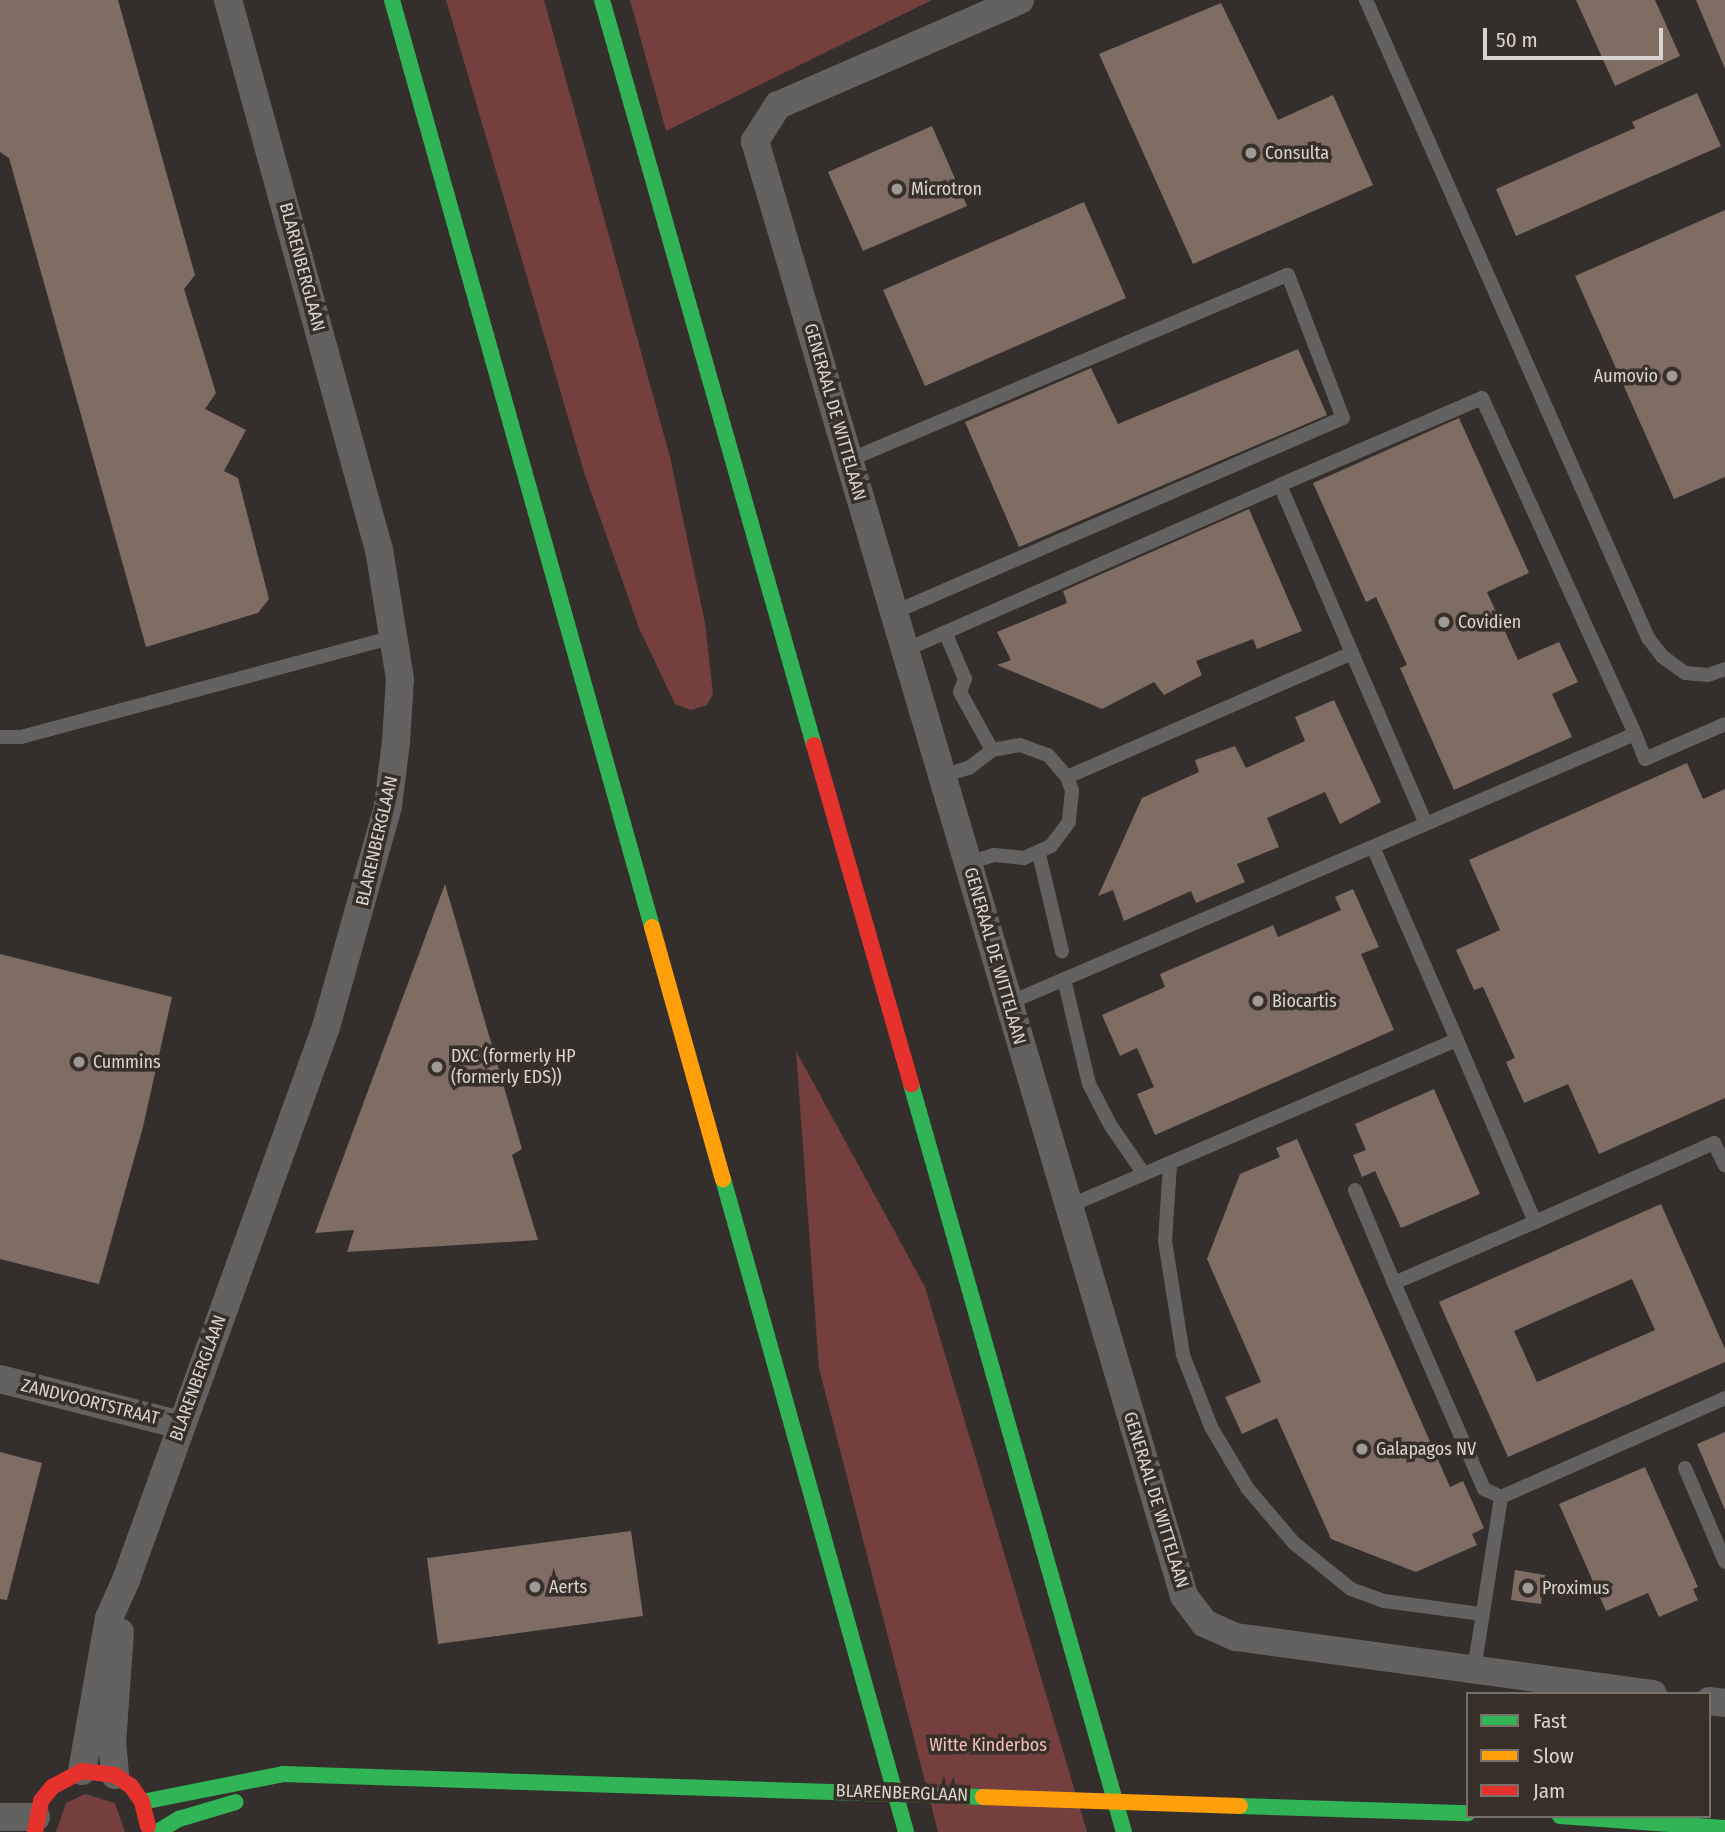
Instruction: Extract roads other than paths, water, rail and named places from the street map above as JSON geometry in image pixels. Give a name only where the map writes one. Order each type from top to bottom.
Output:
[{"type":"main road","points":[[392,0],[906,1832]]},
{"type":"main road","points":[[602,0],[1124,1832]]},
{"type":"main road","points":[[36,1825],[52,1787],[82,1771],[115,1775],[142,1802],[148,1832]]},
{"type":"main road","name":"BLARENBERGLAAN","points":[[142,1802],[283,1774],[816,1789],[1466,1813]]},
{"type":"main road","name":"BLARENBERGLAAN","points":[[157,1832],[179,1819],[336,1776]]},
{"type":"main road","points":[[1588,1818],[1725,1828]]},
{"type":"street","name":"BLARENBERGLAAN","points":[[82,1771],[93,1690],[109,1618],[126,1580],[326,1027],[360,917],[388,806],[396,742],[400,679],[379,550],[228,0]]},
{"type":"street","name":"GENERAAL DE WITTELAAN","points":[[1020,0],[778,106],[755,141],[1184,1596],[1204,1623],[1236,1637],[1638,1692]]},
{"type":"street","name":"ZANDVOORTSTRAAT","points":[[0,1379],[181,1425]]},
{"type":"street","name":"BLARENBERGLAAN","points":[[115,1775],[113,1743],[126,1580]]},
{"type":"street","points":[[0,1817],[36,1825]]},
{"type":"lane","points":[[1366,0],[1648,638],[1663,657],[1685,673],[1708,675],[1725,669]]},
{"type":"lane","points":[[849,460],[1288,275],[1343,418],[894,612]]},
{"type":"lane","points":[[905,650],[1482,398],[1645,759],[1725,724]]},
{"type":"lane","points":[[1280,485],[1426,824]]},
{"type":"lane","points":[[945,632],[965,679],[960,692],[992,750]]},
{"type":"lane","points":[[0,737],[21,737],[393,636]]},
{"type":"lane","points":[[1067,777],[1352,653]]},
{"type":"lane","points":[[1009,1003],[1635,734]]},
{"type":"lane","points":[[942,776],[969,768],[992,750],[1020,745],[1035,748],[1048,755],[1067,777],[1072,792],[1069,822],[1062,835],[1039,854],[1009,859],[994,855],[968,863]]},
{"type":"lane","points":[[1373,847],[1535,1222]]},
{"type":"lane","points":[[1039,854],[1062,951]]},
{"type":"lane","points":[[1064,979],[1089,1083],[1111,1126],[1144,1174]]},
{"type":"lane","points":[[1069,1206],[1457,1040]]},
{"type":"lane","points":[[1394,1283],[1720,1141],[1725,1166]]},
{"type":"lane","points":[[1170,1164],[1165,1241],[1180,1343],[1211,1427],[1248,1489],[1294,1544],[1350,1589],[1384,1601],[1482,1614]]},
{"type":"lane","points":[[1355,1190],[1484,1489],[1501,1497],[1725,1398]]},
{"type":"lane","points":[[1685,1468],[1725,1562]]},
{"type":"lane","points":[[1474,1670],[1501,1497]]},
{"type":"place","name":"Consulta","points":[[1251,153]]},
{"type":"place","name":"Microtron","points":[[897,189]]},
{"type":"place","name":"Aumovio","points":[[1672,376]]},
{"type":"place","name":"Covidien","points":[[1444,622]]},
{"type":"place","name":"Biocartis","points":[[1258,1001]]},
{"type":"place","name":"Cummins","points":[[79,1062]]},
{"type":"place","name":"DXC (formerly HP (formerly EDS))","points":[[437,1067]]},
{"type":"place","name":"Galapagos NV","points":[[1362,1449]]},
{"type":"place","name":"Aerts","points":[[535,1587]]},
{"type":"place","name":"Proximus","points":[[1528,1588]]},
{"type":"park label","name":"Witte Kinderbos","points":[[988,1745]]}]
